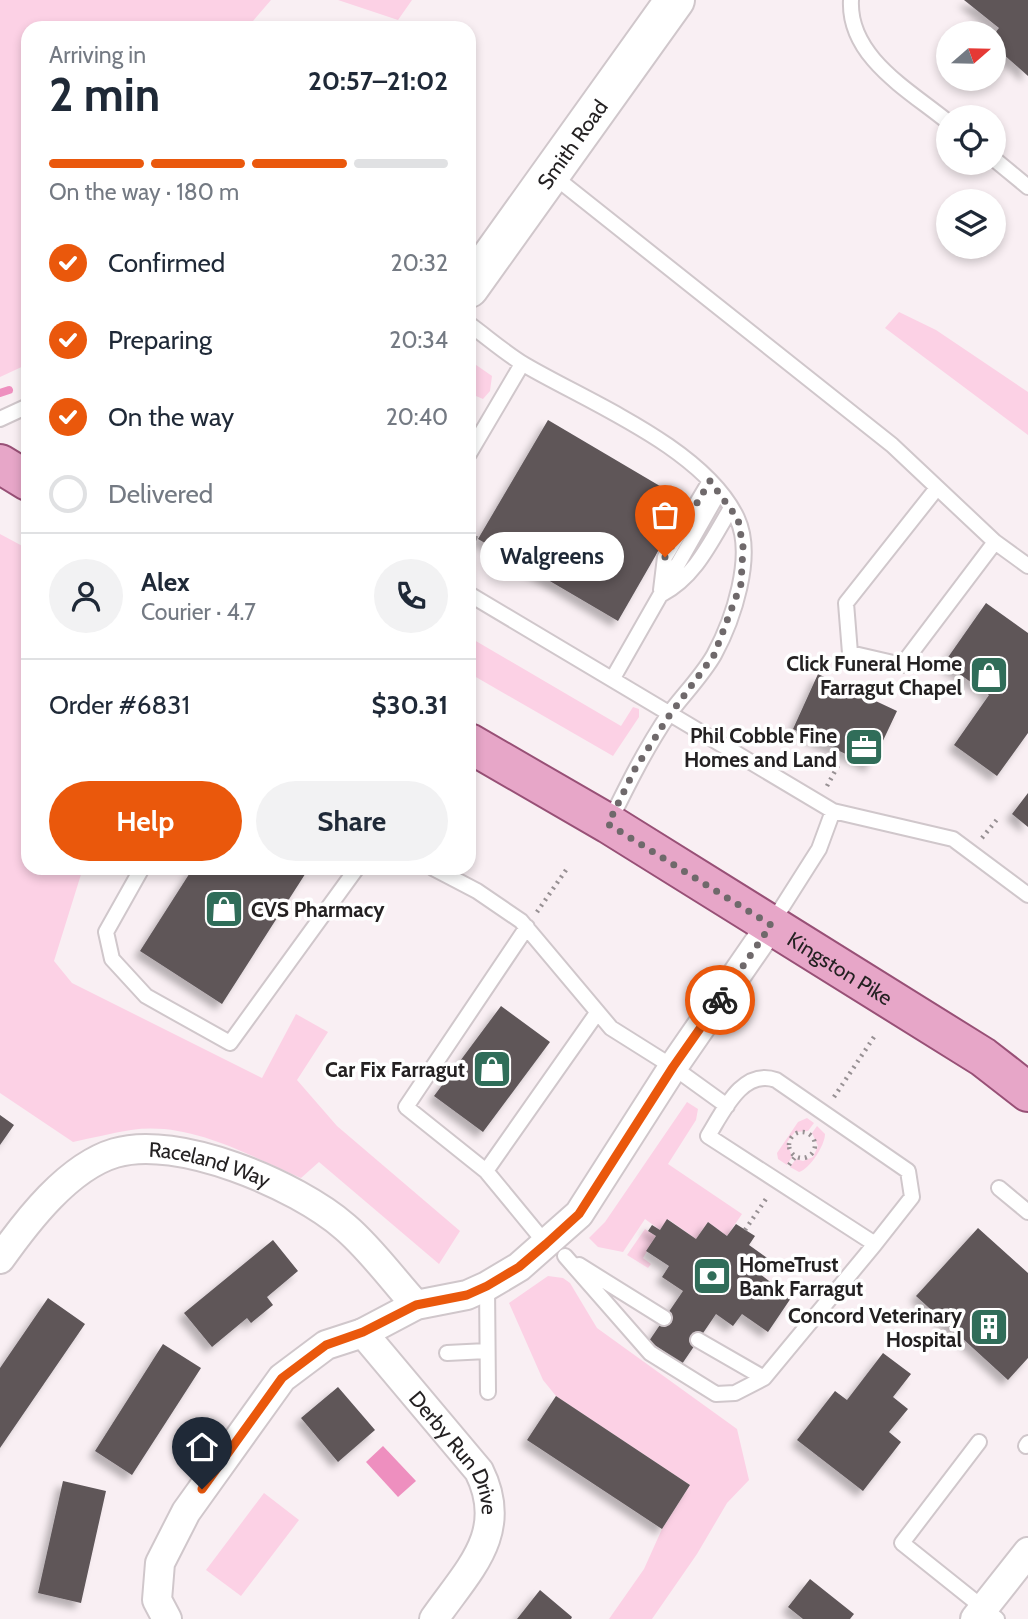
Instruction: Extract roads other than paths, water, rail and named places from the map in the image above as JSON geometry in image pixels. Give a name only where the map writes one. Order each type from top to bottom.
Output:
[{"type":"main road","points":[[0,464],[21,477]]},
{"type":"main road","name":"Kingston Pike","points":[[476,747],[608,824],[982,1056],[1028,1092]]},
{"type":"street","name":"Smith Road","points":[[476,278],[675,0]]},
{"type":"street","points":[[167,1619],[157,1600],[160,1563],[186,1512],[282,1378],[326,1345],[363,1332],[416,1305],[467,1295],[556,1250],[673,1067],[771,925]]},
{"type":"street","name":"Raceland Way","points":[[0,1259],[29,1218],[86,1166],[114,1153],[147,1146],[232,1164],[297,1196],[345,1226],[416,1305]]},
{"type":"street","name":"Derby Run Drive","points":[[363,1332],[479,1471],[489,1492],[492,1509],[483,1548],[434,1619]]},
{"type":"street","points":[[985,1616],[1028,1552]]},
{"type":"lane","points":[[851,0],[850,20],[869,57],[936,112]]},
{"type":"lane","points":[[1006,169],[1028,187]]},
{"type":"lane","points":[[550,173],[892,445],[995,542],[1028,566]]},
{"type":"lane","points":[[476,329],[522,363],[646,430],[715,487],[738,519],[743,547],[741,584],[714,655],[669,716],[635,769],[608,824]]},
{"type":"lane","points":[[476,442],[522,363]]},
{"type":"lane","points":[[0,419],[21,410]]},
{"type":"lane","points":[[613,678],[660,595],[665,557],[715,487]]},
{"type":"lane","points":[[937,488],[846,603],[850,653],[902,665],[995,542]]},
{"type":"lane","points":[[660,595],[676,587],[694,569],[730,508]]},
{"type":"lane","points":[[476,598],[613,678],[669,716],[833,811],[953,839],[1028,895]]},
{"type":"lane","points":[[771,925],[819,849],[833,811]]},
{"type":"lane","points":[[138,875],[106,932],[112,959],[146,996],[230,1043],[352,875]]},
{"type":"lane","points":[[446,875],[477,891],[527,928],[611,1028],[673,1067],[727,1107]]},
{"type":"lane","points":[[527,928],[406,1107],[486,1171],[650,1353],[716,1394],[725,1395],[764,1378],[875,1244],[912,1197],[908,1171],[776,1080],[757,1077],[742,1088],[708,1136],[875,1244]]},
{"type":"lane","points":[[486,1171],[597,1013]]},
{"type":"lane","points":[[999,1188],[1028,1212]]},
{"type":"lane","points":[[556,1250],[664,1318]]},
{"type":"lane","points":[[487,1286],[488,1392]]},
{"type":"lane","points":[[698,1340],[764,1378]]},
{"type":"lane","points":[[447,1353],[487,1351]]},
{"type":"lane","points":[[979,1442],[902,1543],[985,1616]]},
{"type":"waterway","points":[[0,393],[9,390]]},
{"type":"place","name":"Walgreens","points":[[665,557]]},
{"type":"place","name":"Click Funeral Home Farragut Chapel","points":[[989,675]]},
{"type":"place","name":"Phil Cobble Fine Homes and Land","points":[[864,747]]},
{"type":"place","name":"CVS Pharmacy","points":[[224,909]]},
{"type":"place","name":"Car Fix Farragut","points":[[492,1069]]},
{"type":"place","name":"HomeTrust Bank Farragut","points":[[712,1276]]},
{"type":"place","name":"Concord Veterinary Hospital","points":[[989,1327]]}]
